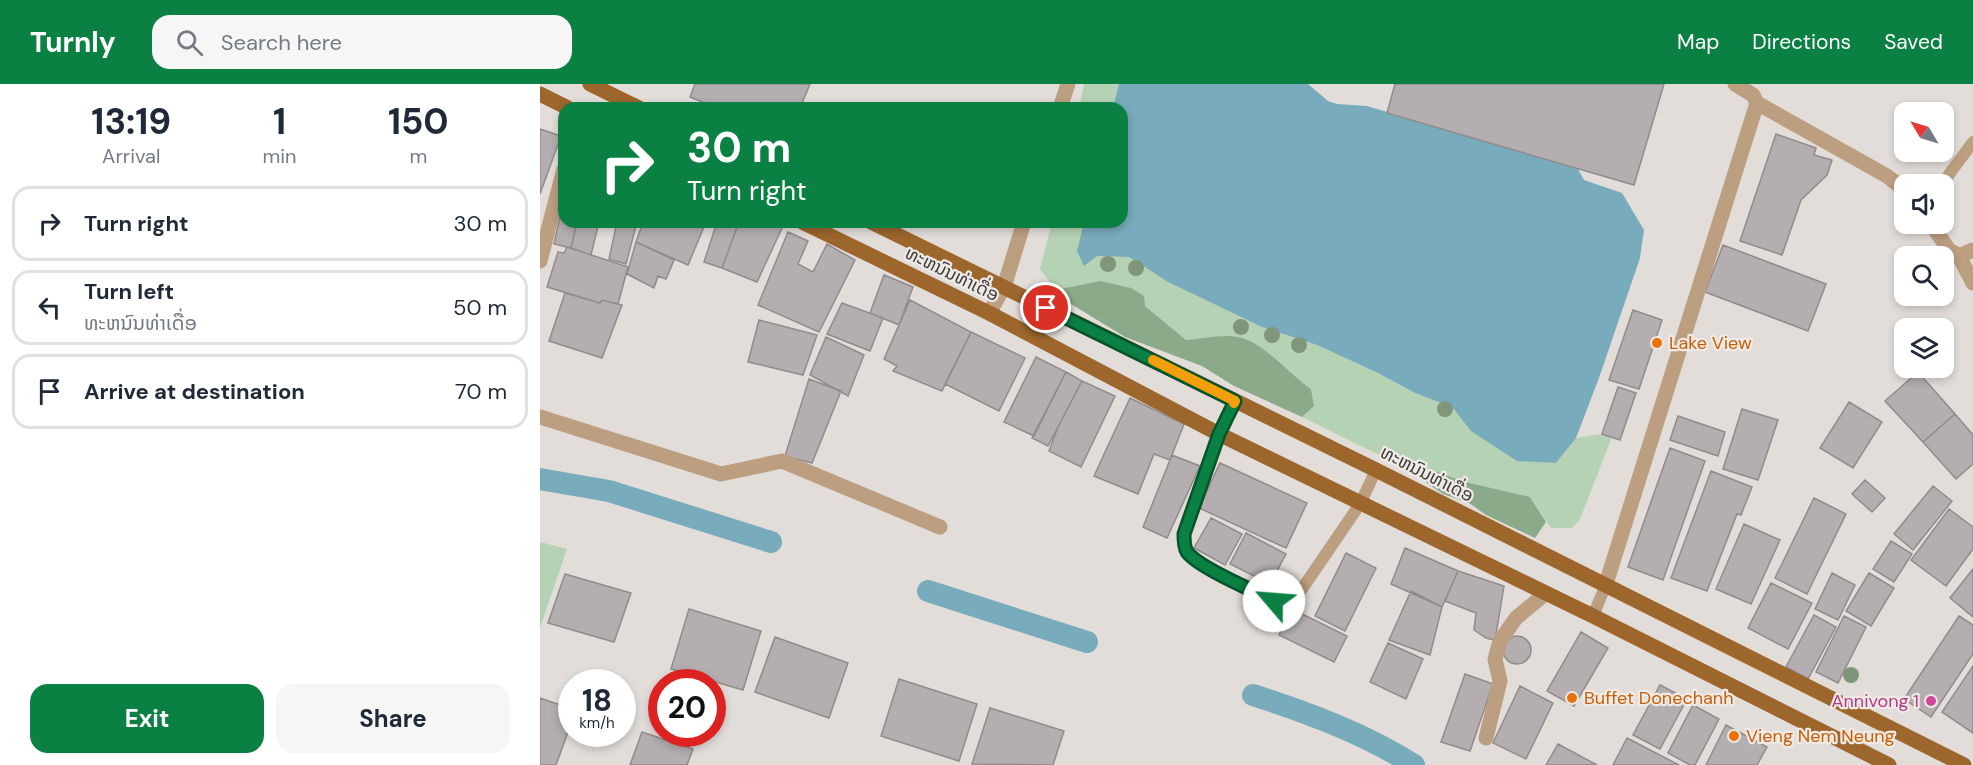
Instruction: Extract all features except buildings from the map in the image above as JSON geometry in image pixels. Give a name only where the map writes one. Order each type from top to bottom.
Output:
[{"type":"main road","points":[[590,84],[627,102]]},
{"type":"main road","points":[[540,94],[558,103]]},
{"type":"main road","name":"ທະຫນົນທ່າເດື່ອ","points":[[814,228],[989,313],[1219,434],[1593,616],[1889,765]]},
{"type":"main road","name":"ທະຫນົນທ່າເດື່ອ","points":[[883,228],[1376,470],[1605,587],[1964,765]]},
{"type":"street","points":[[1062,102],[1067,84]]},
{"type":"street","points":[[1735,84],[1753,94],[1757,102],[1894,181]]},
{"type":"street","points":[[1605,587],[1757,102]]},
{"type":"street","points":[[540,261],[558,193]]},
{"type":"street","points":[[989,313],[1004,287],[1022,228]]},
{"type":"street","points":[[1938,234],[1949,250],[1966,253],[1973,283]]},
{"type":"street","points":[[540,417],[721,474],[782,461],[940,527]]},
{"type":"street","points":[[1486,738],[1500,681],[1494,659],[1500,641],[1516,618],[1545,594]]},
{"type":"lane","points":[[1949,174],[1973,141]]},
{"type":"lane","points":[[1235,401],[1219,434],[1184,534],[1185,545],[1188,552],[1200,564],[1274,601],[1287,600],[1302,589],[1360,504],[1376,470]]},
{"type":"lane","points":[[1593,616],[1605,587]]},
{"type":"green space","points":[[1084,84],[1119,84],[1114,102],[1080,102]]},
{"type":"green space","points":[[1050,228],[1083,228],[1077,251],[1097,256],[1129,257],[1168,282],[1262,327],[1317,345],[1415,393],[1452,407],[1471,431],[1556,463],[1576,438],[1602,434],[1612,437],[1580,519],[1572,528],[1551,528],[1530,497],[1461,481],[1438,472],[1423,472],[1373,452],[1302,417],[1314,406],[1311,389],[1257,345],[1238,337],[1225,336],[1186,340],[1145,306],[1100,281],[1055,290],[1040,269]]},
{"type":"green space","points":[[1100,281],[1131,288],[1144,296],[1145,306],[1186,340],[1232,336],[1257,345],[1311,389],[1314,406],[1302,417],[1234,386],[1202,366],[1125,337],[1058,296],[1055,290]]},
{"type":"green space","points":[[1423,472],[1438,472],[1461,481],[1530,497],[1546,522],[1535,538],[1486,515],[1469,503],[1443,494],[1427,483]]},
{"type":"green space","points":[[540,542],[567,549],[540,628]]},
{"type":"water","points":[[1119,84],[1308,84],[1328,101],[1337,104],[1367,106],[1578,169],[1584,180],[1622,193],[1644,230],[1640,258],[1576,438],[1556,463],[1517,461],[1471,431],[1452,407],[1415,393],[1317,345],[1262,327],[1168,282],[1129,257],[1097,256],[1084,266],[1077,251],[1083,228],[1128,228],[1128,102],[1114,102]]},
{"type":"waterway","points":[[540,479],[609,491],[771,542]]},
{"type":"waterway","points":[[928,591],[1087,642]]},
{"type":"waterway","points":[[1253,695],[1336,725],[1414,765]]},
{"type":"slow traffic","points":[[1153,360],[1235,401],[1234,403]]},
{"type":"place","name":"Lake View","points":[[1657,343]]},
{"type":"place","name":"Buffet Donechanh","points":[[1572,698]]},
{"type":"place","name":"Annivong 1","points":[[1931,701]]},
{"type":"place","name":"Vieng Nem Neung","points":[[1734,736]]},
{"type":"route","points":[[1046,308],[1235,401],[1219,434],[1184,534],[1185,545],[1188,552],[1200,564],[1274,601]]}]
